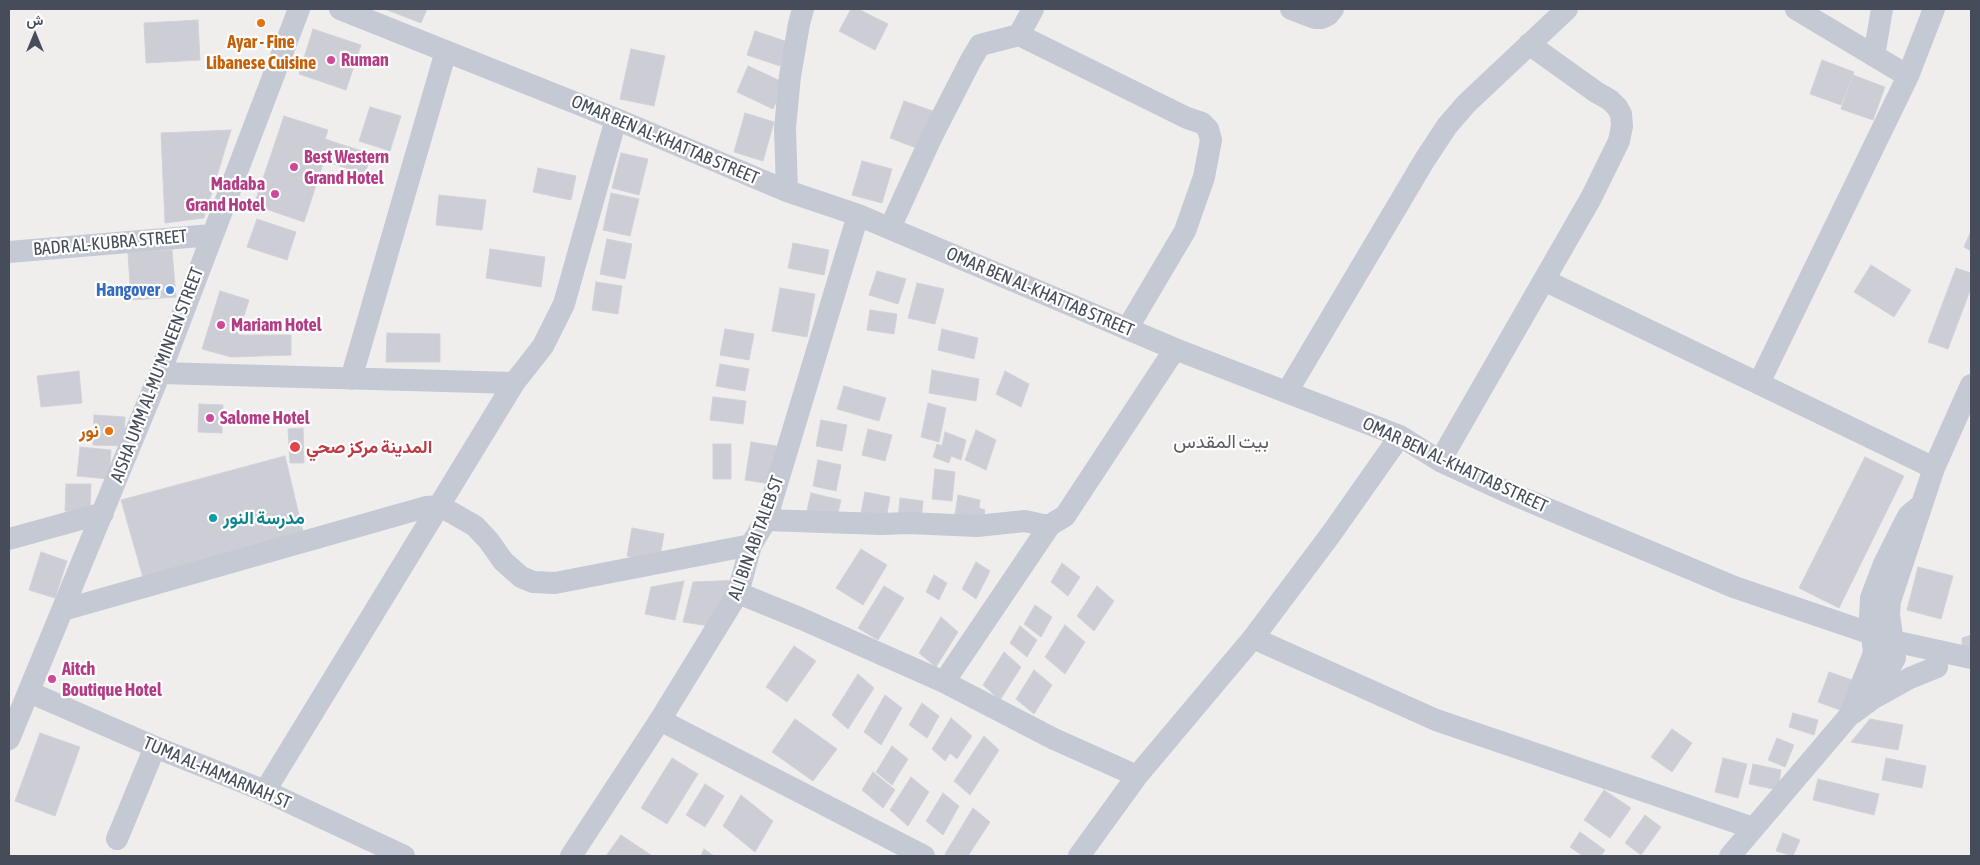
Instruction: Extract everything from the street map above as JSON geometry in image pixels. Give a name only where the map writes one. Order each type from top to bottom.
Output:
[{"type":"street","name":"AISHA UMM AL-MU'MINEEN STREET","points":[[9,739],[160,373],[299,9]]},
{"type":"street","name":"OMAR BEN AL-KHATTAB STREET","points":[[340,9],[616,119],[787,191],[890,228],[1175,349],[1400,436],[1440,461],[1505,491],[1734,587]]},
{"type":"street","points":[[787,191],[785,128],[798,24],[804,9]]},
{"type":"street","points":[[1019,36],[1033,9]]},
{"type":"street","points":[[1291,9],[1307,16],[1322,18],[1333,9]]},
{"type":"street","points":[[1287,392],[1424,161],[1447,126],[1567,9]]},
{"type":"street","points":[[1796,9],[1908,76]]},
{"type":"street","points":[[1874,56],[1882,9]]},
{"type":"street","points":[[1759,382],[1908,76],[1934,9]]},
{"type":"street","points":[[890,228],[932,136],[980,45],[1019,36],[1187,118],[1202,123],[1208,129],[1211,140],[1204,177],[1185,231],[1127,329]]},
{"type":"street","points":[[1440,461],[1591,198],[1619,141],[1622,126],[1621,114],[1617,107],[1610,100],[1529,44]]},
{"type":"street","points":[[351,378],[446,50]]},
{"type":"street","points":[[265,791],[514,383],[543,346],[564,304],[616,119]]},
{"type":"street","name":"ALI BIN ABI TALEB ST","points":[[570,856],[660,720],[738,594],[751,545],[766,520],[858,215]]},
{"type":"street","name":"BADR AL-KUBRA STREET","points":[[9,252],[212,235]]},
{"type":"street","points":[[1544,280],[1934,468]]},
{"type":"street","points":[[944,682],[1050,525],[1065,516],[1175,349]]},
{"type":"street","points":[[160,373],[514,383]]},
{"type":"street","points":[[1871,700],[1883,646],[1890,601],[1920,506],[1934,468],[1971,385]]},
{"type":"street","points":[[1079,856],[1137,776],[1253,638],[1331,534],[1400,436]]},
{"type":"street","points":[[63,610],[417,508],[440,506],[475,526],[520,577],[533,582],[555,584],[751,545]]},
{"type":"street","points":[[1883,646],[1870,617],[1871,598],[1884,564],[1905,522],[1909,515],[1920,506]]},
{"type":"street","points":[[9,539],[102,513]]},
{"type":"street","points":[[766,520],[977,526],[1025,521],[1050,525]]},
{"type":"street","points":[[1734,587],[1839,623],[1883,646],[1971,658]]},
{"type":"street","points":[[1734,587],[1780,613],[1883,646],[1937,667],[1971,670]]},
{"type":"street","points":[[738,594],[802,619],[944,682],[1054,738],[1137,776]]},
{"type":"street","points":[[1839,623],[1853,614],[1871,598]]},
{"type":"street","points":[[1253,638],[1436,720],[1753,828]]},
{"type":"street","points":[[1730,856],[1848,716],[1883,646]]},
{"type":"street","points":[[1848,716],[1891,687],[1937,667]]},
{"type":"street","name":"TUMA AL-HAMARNAH ST","points":[[29,692],[155,747],[265,791],[404,856]]},
{"type":"street","points":[[660,720],[924,856]]},
{"type":"street","points":[[117,839],[155,747]]},
{"type":"building","points":[[385,9],[427,9],[421,23]]},
{"type":"building","points":[[851,9],[858,9],[888,24],[875,50],[839,31]]},
{"type":"building","points":[[198,20],[200,60],[146,63],[144,23]]},
{"type":"building","points":[[313,29],[361,45],[346,90],[299,74]]},
{"type":"building","points":[[755,31],[788,42],[780,66],[747,55]]},
{"type":"building","points":[[631,49],[665,56],[654,106],[620,99]]},
{"type":"building","points":[[1822,60],[1854,72],[1841,105],[1810,94]]},
{"type":"building","points":[[748,66],[785,83],[773,109],[737,92]]},
{"type":"building","points":[[1853,75],[1885,87],[1873,120],[1841,109]]},
{"type":"building","points":[[904,101],[933,111],[919,149],[890,138]]},
{"type":"building","points":[[370,107],[401,116],[390,151],[359,141]]},
{"type":"building","points":[[745,113],[774,122],[763,161],[734,152]]},
{"type":"building","name":"Best Western Grand Hotel","points":[[284,116],[328,130],[325,139],[371,154],[365,174],[324,161],[304,222],[254,205]]},
{"type":"building","points":[[231,130],[204,218],[165,223],[161,133]]},
{"type":"building","points":[[621,153],[648,159],[639,195],[612,188]]},
{"type":"building","points":[[862,161],[892,169],[882,203],[852,195]]},
{"type":"building","points":[[538,168],[576,176],[571,200],[533,192]]},
{"type":"building","points":[[611,193],[639,199],[630,236],[603,230]]},
{"type":"building","points":[[439,195],[486,200],[482,230],[436,225]]},
{"type":"building","points":[[257,219],[296,232],[287,260],[247,247]]},
{"type":"building","points":[[1971,231],[1971,251],[1964,247]]},
{"type":"building","points":[[607,239],[632,244],[625,279],[600,274]]},
{"type":"building","points":[[793,243],[829,250],[824,275],[788,268]]},
{"type":"building","points":[[490,249],[545,257],[541,287],[486,278]]},
{"type":"building","points":[[172,250],[176,297],[131,300],[128,253]]},
{"type":"building","points":[[1871,265],[1911,290],[1894,317],[1854,292]]},
{"type":"building","points":[[1956,268],[1971,273],[1971,288],[1948,349],[1928,342]]},
{"type":"building","points":[[877,271],[906,279],[898,304],[869,295]]},
{"type":"building","points":[[596,282],[622,286],[618,314],[592,310]]},
{"type":"building","points":[[917,283],[944,289],[935,324],[908,318]]},
{"type":"building","points":[[780,288],[815,294],[807,337],[772,331]]},
{"type":"building","points":[[220,291],[249,300],[238,335],[291,335],[291,355],[231,357],[202,349]]},
{"type":"building","points":[[870,310],[897,314],[894,334],[867,330]]},
{"type":"building","points":[[725,329],[754,334],[749,360],[720,355]]},
{"type":"building","points":[[942,329],[978,338],[974,359],[938,350]]},
{"type":"building","points":[[387,333],[440,334],[440,362],[386,362]]},
{"type":"building","points":[[720,364],[749,369],[745,391],[716,386]]},
{"type":"building","points":[[932,370],[979,379],[976,401],[929,393]]},
{"type":"building","points":[[79,371],[82,403],[41,407],[37,376]]},
{"type":"building","points":[[1005,371],[1029,384],[1021,407],[996,394]]},
{"type":"building","points":[[844,386],[886,398],[879,421],[837,409]]},
{"type":"building","points":[[713,397],[746,401],[743,424],[710,420]]},
{"type":"building","points":[[928,403],[946,408],[939,442],[921,437]]},
{"type":"building","name":"Salome Hotel","points":[[199,404],[223,405],[222,433],[198,432]]},
{"type":"building","name":"نور","points":[[94,415],[125,417],[124,446],[93,445]]},
{"type":"building","points":[[821,420],[847,425],[842,451],[816,446]]},
{"type":"building","points":[[303,428],[304,463],[290,463],[288,429]]},
{"type":"building","points":[[868,429],[892,435],[885,461],[862,455]]},
{"type":"building","points":[[976,430],[996,440],[986,470],[965,460]]},
{"type":"building","points":[[945,432],[966,440],[961,460],[951,456],[949,463],[933,457],[937,444],[942,446]]},
{"type":"building","points":[[751,442],[777,446],[771,484],[745,480]]},
{"type":"building","points":[[713,444],[731,444],[731,479],[713,479]]},
{"type":"building","points":[[80,447],[111,450],[109,479],[77,476]]},
{"type":"building","name":"مدرسة النور","points":[[285,456],[304,536],[144,581],[121,500]]},
{"type":"building","points":[[1865,457],[1904,476],[1839,608],[1799,588]]},
{"type":"building","points":[[818,460],[841,465],[836,491],[813,486]]},
{"type":"building","points":[[935,469],[955,472],[952,501],[932,499]]},
{"type":"building","points":[[66,484],[91,484],[90,512],[65,511]]},
{"type":"building","points":[[865,492],[890,497],[885,524],[860,518]]},
{"type":"building","points":[[811,493],[841,500],[836,521],[806,515]]},
{"type":"building","points":[[958,495],[980,500],[979,508],[985,510],[982,525],[954,521]]},
{"type":"building","points":[[900,498],[923,501],[921,522],[898,519]]},
{"type":"building","points":[[632,528],[664,534],[659,562],[627,556]]},
{"type":"building","points":[[861,549],[887,565],[863,605],[836,588]]},
{"type":"building","points":[[41,552],[67,561],[55,598],[29,590]]},
{"type":"building","points":[[976,562],[990,571],[976,599],[962,589]]},
{"type":"building","points":[[1062,563],[1080,577],[1068,596],[1051,582]]},
{"type":"building","points":[[1918,567],[1953,576],[1941,619],[1907,610]]},
{"type":"building","points":[[934,575],[947,583],[939,600],[926,592]]},
{"type":"building","points":[[741,580],[716,627],[683,622],[693,582]]},
{"type":"building","points":[[684,581],[675,620],[645,614],[651,587]]},
{"type":"building","points":[[884,586],[904,598],[878,640],[858,628]]},
{"type":"building","points":[[1097,586],[1114,601],[1094,631],[1077,616]]},
{"type":"building","points":[[1035,605],[1052,617],[1041,637],[1024,624]]},
{"type":"building","points":[[941,617],[958,632],[936,667],[919,653]]},
{"type":"building","points":[[1065,625],[1085,642],[1065,674],[1045,657]]},
{"type":"building","points":[[1020,626],[1037,640],[1027,657],[1010,643]]},
{"type":"building","points":[[1971,635],[1971,649],[1962,648],[1962,638]]},
{"type":"building","points":[[794,646],[816,661],[787,702],[766,687]]},
{"type":"building","points":[[1004,652],[1021,667],[1000,700],[983,685]]},
{"type":"building","points":[[1034,670],[1052,685],[1034,714],[1016,699]]},
{"type":"building","points":[[1829,672],[1852,680],[1840,710],[1818,702]]},
{"type":"building","points":[[858,674],[874,688],[848,729],[832,715]]},
{"type":"building","points":[[885,695],[902,708],[881,745],[864,732]]},
{"type":"building","points":[[922,703],[939,716],[927,738],[909,725]]},
{"type":"building","points":[[1793,713],[1818,720],[1814,735],[1789,727]]},
{"type":"building","points":[[951,718],[972,736],[957,759],[950,753],[945,761],[932,749]]},
{"type":"building","points":[[795,719],[837,749],[813,781],[772,752]]},
{"type":"building","points":[[1870,719],[1903,725],[1898,750],[1851,742]]},
{"type":"building","points":[[1672,729],[1692,743],[1672,772],[1651,757]]},
{"type":"building","points":[[40,733],[80,747],[55,816],[15,801]]},
{"type":"building","points":[[984,736],[999,750],[970,795],[954,781]]},
{"type":"building","points":[[1777,738],[1794,745],[1785,767],[1768,760]]},
{"type":"building","points":[[892,746],[908,759],[892,785],[876,772]]},
{"type":"building","points":[[672,758],[698,774],[667,824],[641,808]]},
{"type":"building","points":[[1723,758],[1747,764],[1738,798],[1715,792]]},
{"type":"building","points":[[1886,758],[1926,766],[1922,788],[1882,780]]},
{"type":"building","points":[[1753,764],[1781,770],[1778,790],[1749,784]]},
{"type":"building","points":[[873,772],[895,790],[883,808],[862,790]]},
{"type":"building","points":[[911,777],[929,792],[908,826],[890,810]]},
{"type":"building","points":[[1818,779],[1879,794],[1874,815],[1813,800]]},
{"type":"building","points":[[705,784],[724,796],[705,827],[686,815]]},
{"type":"building","points":[[1604,790],[1631,808],[1610,838],[1584,820]]},
{"type":"building","points":[[943,793],[959,806],[943,835],[926,821]]},
{"type":"building","points":[[741,795],[773,821],[755,852],[723,826]]},
{"type":"building","points":[[973,808],[990,822],[968,856],[948,856],[945,854]]},
{"type":"building","points":[[1645,815],[1661,827],[1641,855],[1625,843]]},
{"type":"building","points":[[1580,832],[1605,850],[1601,856],[1583,856],[1570,847]]},
{"type":"building","points":[[1783,833],[1800,840],[1793,856],[1776,851]]},
{"type":"building","points":[[621,835],[651,855],[606,856]]},
{"type":"building","points":[[704,849],[714,856],[701,856]]},
{"type":"place","name":"Ayar - Fine Libanese Cuisine","points":[[261,23]]},
{"type":"place","name":"Ruman","points":[[331,60]]},
{"type":"place","name":"Best Western Grand Hotel","points":[[294,167]]},
{"type":"place","name":"Madaba Grand Hotel","points":[[275,194]]},
{"type":"place","name":"Hangover","points":[[170,290]]},
{"type":"place","name":"Mariam Hotel","points":[[221,325]]},
{"type":"place","name":"Salome Hotel","points":[[210,418]]},
{"type":"place","name":"نور","points":[[109,431]]},
{"type":"place","name":"المدينة مركز صحي","points":[[295,447]]},
{"type":"place","name":"مدرسة النور","points":[[213,518]]},
{"type":"place","name":"Aitch Boutique Hotel","points":[[52,679]]},
{"type":"district","name":"بيت المقدس","points":[[1221,442]]}]
